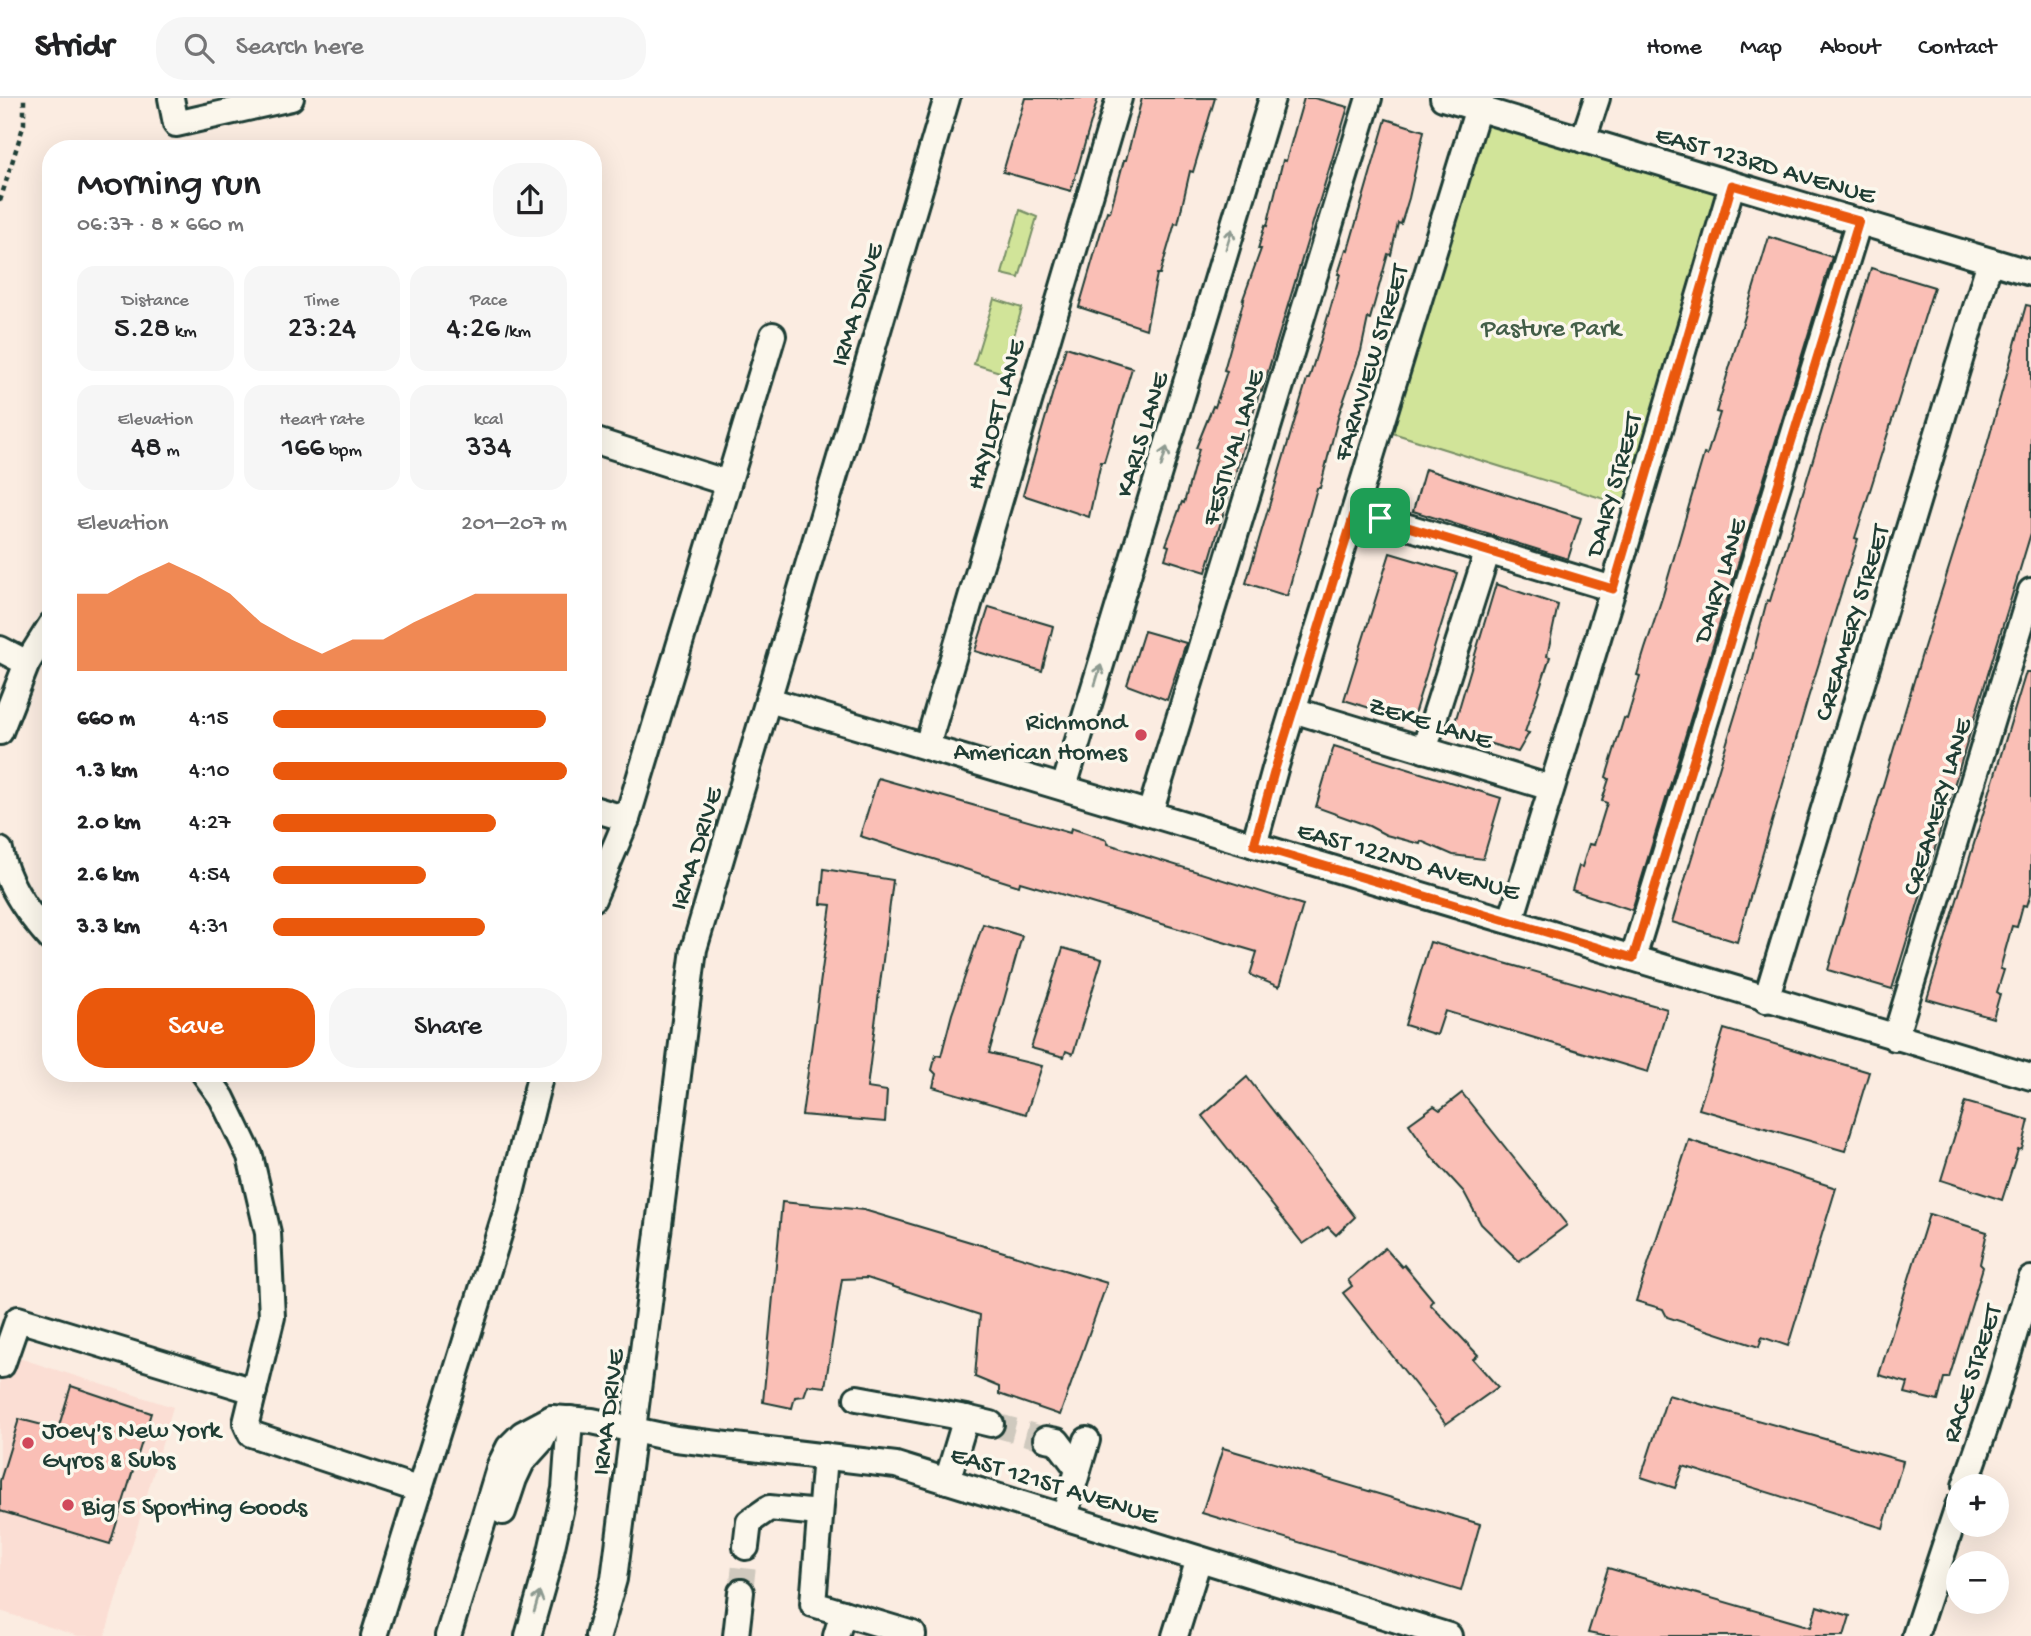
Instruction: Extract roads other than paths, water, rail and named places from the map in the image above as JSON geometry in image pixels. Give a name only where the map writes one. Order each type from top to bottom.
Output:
[{"type":"street","points":[[171,98],[176,124],[291,98]]},
{"type":"street","name":"IRMA DRIVE","points":[[598,1636],[614,1579],[694,949],[947,98]]},
{"type":"street","name":"HAYLOFT LANE","points":[[927,746],[1119,98]]},
{"type":"street","name":"KARLS LANE","points":[[1064,787],[1272,98]]},
{"type":"street","name":"FESTIVAL LANE","points":[[1150,813],[1369,98]]},
{"type":"street","name":"EAST 123RD AVENUE","points":[[1443,98],[1479,103],[1583,140],[2031,273]]},
{"type":"street","points":[[1583,140],[1597,98]]},
{"type":"street","name":"FARMVIEW STREET","points":[[1254,845],[1479,103]]},
{"type":"street","name":"DAIRY STREET","points":[[1511,920],[1613,589],[1732,185]]},
{"type":"street","name":"DAIRY LANE","points":[[1633,958],[1859,221]]},
{"type":"street","name":"CREAMERY STREET","points":[[1766,999],[1990,261]]},
{"type":"street","points":[[602,878],[627,819],[773,335]]},
{"type":"street","points":[[602,443],[729,483]]},
{"type":"street","points":[[1355,511],[1613,589]]},
{"type":"street","points":[[1424,750],[1488,550]]},
{"type":"street","name":"CREAMERY LANE","points":[[1895,1038],[2031,591]]},
{"type":"street","points":[[0,732],[7,689],[42,639]]},
{"type":"street","points":[[0,649],[27,663]]},
{"type":"street","name":"EAST 122ND AVENUE","points":[[769,699],[2031,1077]]},
{"type":"street","name":"ZEKE LANE","points":[[1293,710],[1551,788]]},
{"type":"street","points":[[602,812],[627,819]]},
{"type":"street","points":[[0,850],[2,861],[29,915],[42,929]]},
{"type":"street","points":[[210,1082],[222,1098],[250,1156],[268,1233],[272,1317],[246,1423],[251,1434],[420,1490]]},
{"type":"street","points":[[374,1636],[507,1209],[539,1082]]},
{"type":"street","name":"RACE STREET","points":[[1969,1474],[2031,1279]]},
{"type":"street","points":[[0,1365],[2,1366],[18,1319],[254,1391]]},
{"type":"street","points":[[857,1398],[991,1424]]},
{"type":"street","points":[[528,1636],[565,1489],[561,1418]]},
{"type":"street","points":[[448,1636],[504,1456],[522,1434],[561,1418]]},
{"type":"street","points":[[465,1636],[514,1479],[528,1454],[561,1418]]},
{"type":"street","name":"EAST 121ST AVENUE","points":[[561,1418],[634,1429],[676,1439],[896,1465],[1449,1636]]},
{"type":"street","points":[[947,1481],[966,1418]]},
{"type":"street","points":[[1046,1438],[1056,1441],[1078,1469]]},
{"type":"street","points":[[1064,1517],[1087,1440]]},
{"type":"street","points":[[825,1457],[813,1604],[840,1624],[913,1636]]},
{"type":"street","points":[[746,1547],[749,1522],[769,1508],[819,1513]]},
{"type":"street","points":[[1914,1636],[1948,1537]]},
{"type":"street","points":[[1175,1636],[1199,1559]]},
{"type":"street","points":[[736,1636],[741,1592]]},
{"type":"tunnel","points":[[991,1424],[1046,1439]]},
{"type":"tunnel","points":[[741,1592],[746,1547]]},
{"type":"place","name":"Richmond American Homes","points":[[1141,735]]},
{"type":"place","name":"Joey's New York Gyros & Subs","points":[[28,1443]]},
{"type":"place","name":"Big 5 Sporting Goods","points":[[68,1505]]},
{"type":"park label","name":"Pasture Park","points":[[1551,326]]}]
